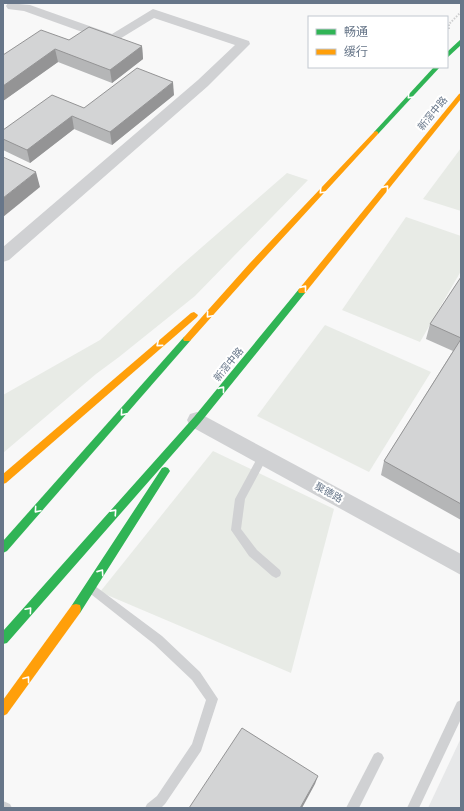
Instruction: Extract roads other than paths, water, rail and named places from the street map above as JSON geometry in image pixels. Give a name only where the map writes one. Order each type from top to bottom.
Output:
[{"type":"highway","points":[[448,55],[461,41]]},
{"type":"highway","points":[[3,548],[253,265],[436,68]]},
{"type":"highway","name":"新滘中路","points":[[3,640],[197,420],[459,101]]},
{"type":"highway","points":[[3,480],[253,265]]},
{"type":"highway","points":[[3,491],[85,409]]},
{"type":"highway","points":[[3,710],[30,675],[91,588],[197,420]]},
{"type":"street","points":[[3,256],[203,83],[244,44],[153,13],[113,39],[26,8],[11,7]]},
{"type":"street","name":"聚德路","points":[[197,420],[461,565]]},
{"type":"lane","points":[[263,456],[240,499],[236,530],[253,553],[276,573]]},
{"type":"lane","points":[[91,588],[158,640],[196,676],[212,699],[197,747],[161,800],[151,808]]},
{"type":"lane","points":[[413,808],[461,706]]},
{"type":"lane","points":[[352,808],[378,758]]}]
